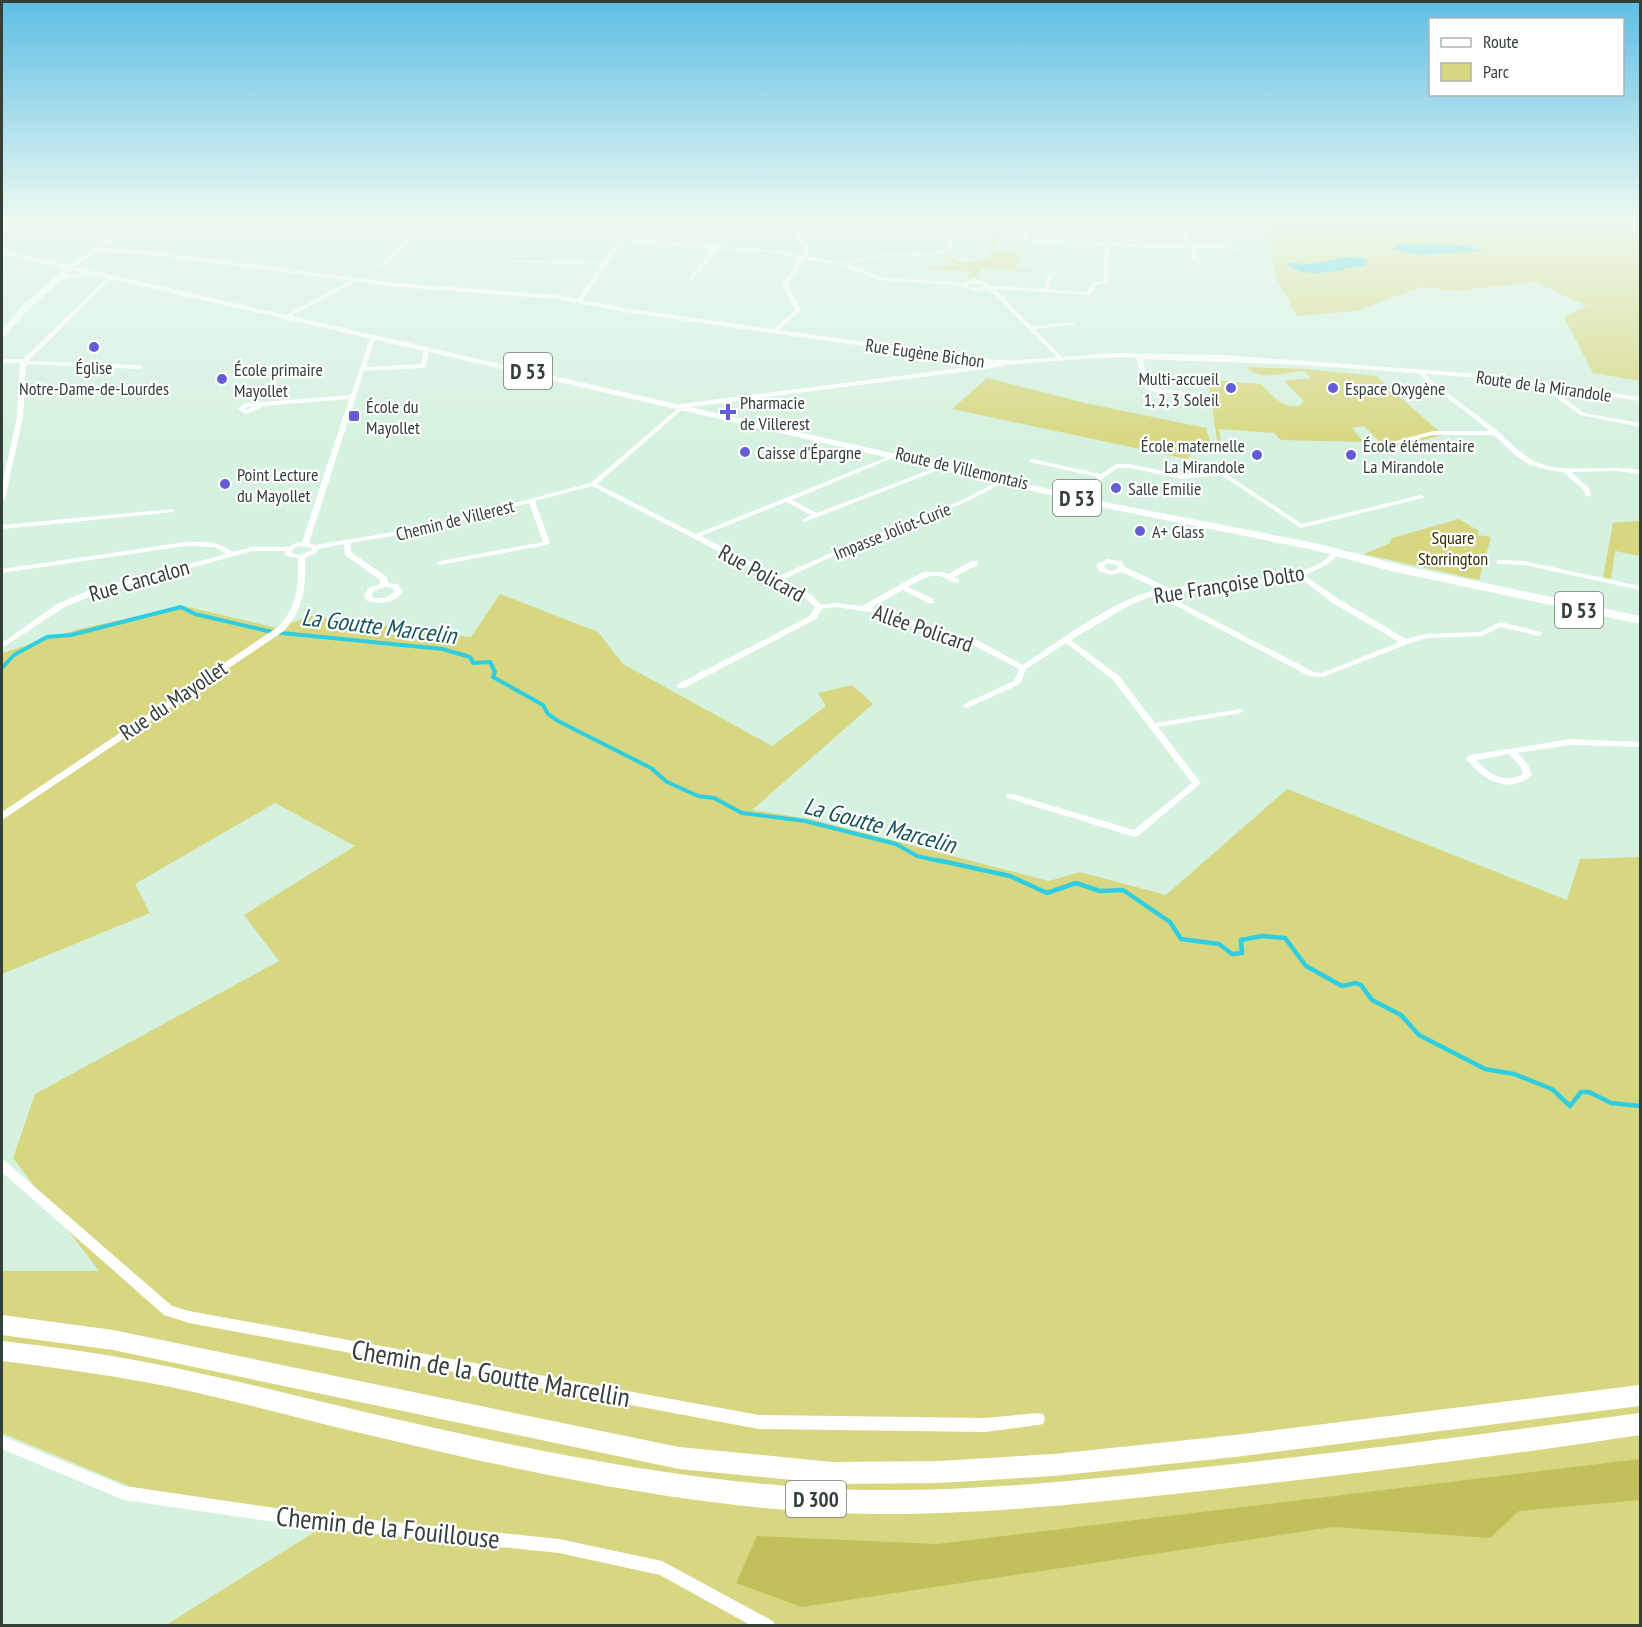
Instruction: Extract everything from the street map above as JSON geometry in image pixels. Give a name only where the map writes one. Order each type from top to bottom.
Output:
[{"type":"main road","points":[[2,334],[39,294]]},
{"type":"main road","name":"D 53","points":[[187,294],[683,406]]},
{"type":"main road","name":"Route de Villemontais","points":[[683,406],[1641,622]]},
{"type":"main road","name":"D 300","points":[[2,1325],[113,1340],[679,1458],[832,1473],[939,1472],[1054,1465],[1234,1446],[1641,1396]]},
{"type":"main road","name":"D 300","points":[[2,1351],[118,1367],[559,1464],[661,1483],[790,1498],[918,1502],[1081,1493],[1641,1424]]},
{"type":"street","points":[[2,499],[20,417],[24,362],[94,294]]},
{"type":"street","points":[[287,316],[329,294]]},
{"type":"street","name":"Rue Eugène Bichon","points":[[528,294],[774,332],[1002,363]]},
{"type":"street","points":[[579,301],[584,294]]},
{"type":"street","points":[[774,332],[798,310],[790,294]]},
{"type":"street","points":[[996,294],[1060,358]]},
{"type":"street","points":[[1030,327],[1072,323]]},
{"type":"street","points":[[305,543],[373,336]]},
{"type":"street","points":[[362,369],[423,366],[427,348]]},
{"type":"street","points":[[1139,357],[1147,387],[1153,390],[1194,395]]},
{"type":"street","name":"Route de la Mirandole","points":[[1002,363],[1060,358],[1139,357],[1303,363],[1540,383],[1641,399]]},
{"type":"street","points":[[2,361],[140,367]]},
{"type":"street","points":[[592,484],[683,406],[709,401],[986,369],[1002,363]]},
{"type":"street","points":[[1421,372],[1430,382],[1496,433],[1522,459],[1546,468],[1566,471],[1605,468],[1641,472]]},
{"type":"street","points":[[1540,383],[1582,414],[1641,425]]},
{"type":"street","points":[[260,406],[353,397]]},
{"type":"street","points":[[1387,445],[1432,433],[1496,433]]},
{"type":"street","points":[[696,536],[897,455]]},
{"type":"street","points":[[1032,461],[1102,476]]},
{"type":"street","points":[[805,520],[941,465]]},
{"type":"street","points":[[1086,498],[1102,476],[1111,468],[1122,465],[1182,477],[1222,473],[1301,526],[1421,497]]},
{"type":"street","points":[[1566,471],[1587,489],[1588,495]]},
{"type":"street","name":"Impasse Joliot-Curie","points":[[779,579],[1007,480]]},
{"type":"street","name":"Chemin de Villerest","points":[[316,547],[423,529],[592,484]]},
{"type":"street","name":"Rue Policard","points":[[592,484],[779,579],[809,597],[819,607],[813,617],[681,686]]},
{"type":"street","points":[[788,500],[817,516]]},
{"type":"street","points":[[440,563],[547,543],[532,501]]},
{"type":"street","points":[[2,527],[172,511]]},
{"type":"street","points":[[305,543],[316,547],[312,554],[301,557],[288,554],[289,549],[305,543]]},
{"type":"street","points":[[347,543],[348,553],[384,579],[384,585]]},
{"type":"street","points":[[2,571],[186,544],[211,544],[226,549],[230,554]]},
{"type":"street","name":"Rue Cancalon","points":[[2,646],[75,598],[230,554],[264,547],[289,549]]},
{"type":"street","name":"Rue Françoise Dolto","points":[[968,706],[1017,682],[1023,669],[1066,640],[1131,602],[1155,592],[1299,574],[1313,571],[1329,562],[1336,554]]},
{"type":"street","name":"Rue du Mayollet","points":[[2,816],[282,628],[297,609],[303,580],[301,557]]},
{"type":"street","points":[[1500,562],[1524,564],[1641,588]]},
{"type":"street","points":[[865,608],[926,574],[952,579],[975,563]]},
{"type":"street","points":[[1122,569],[1169,591]]},
{"type":"street","points":[[1299,574],[1334,600],[1346,605],[1405,642]]},
{"type":"street","points":[[903,587],[931,601]]},
{"type":"street","points":[[1155,592],[1312,674],[1323,675],[1405,642],[1426,636],[1482,634],[1500,624],[1538,634]]},
{"type":"street","name":"Allée Policard","points":[[819,607],[835,604],[865,608],[976,643],[1023,669]]},
{"type":"street","points":[[1010,796],[1135,834],[1197,783],[1155,725],[1116,678],[1066,640]]},
{"type":"street","points":[[1155,725],[1240,711]]},
{"type":"street","points":[[1512,752],[1524,765],[1528,775],[1519,782],[1504,782],[1489,778],[1470,758],[1571,742],[1641,745]]},
{"type":"street","name":"Chemin de la Goutte Marcellin","points":[[2,1165],[168,1311],[189,1317],[759,1422],[985,1425],[1038,1419]]},
{"type":"street","name":"Chemin de la Fouillouse","points":[[2,1443],[124,1493],[316,1521],[559,1546],[662,1568],[768,1626]]},
{"type":"green space","points":[[1285,294],[1402,294],[1355,311],[1297,316]]},
{"type":"green space","points":[[1560,294],[1640,294],[1640,381],[1593,373],[1564,317],[1587,306]]},
{"type":"green space","points":[[1246,367],[1305,369],[1376,376],[1443,435],[1383,450],[1371,442],[1379,441],[1364,426],[1352,428],[1364,442],[1281,440],[1274,433],[1219,429],[1221,444],[1217,440],[1208,380],[1261,384],[1282,403],[1299,406],[1304,401],[1284,381],[1311,378],[1304,371],[1265,375],[1252,372]]},
{"type":"green space","points":[[987,378],[1085,403],[1206,428],[1212,448],[1199,445],[1187,459],[952,409]]},
{"type":"green space","name":"Square Storrington","points":[[1459,519],[1479,531],[1478,535],[1491,537],[1479,580],[1364,554],[1390,543],[1392,538]]},
{"type":"green space","points":[[1640,522],[1640,556],[1615,551],[1611,579],[1603,577],[1613,523]]},
{"type":"green space","points":[[500,594],[598,632],[623,664],[772,746],[826,706],[818,693],[852,685],[873,704],[752,810],[811,819],[1049,881],[1080,872],[1166,895],[1287,789],[1567,900],[1580,859],[1640,857],[1640,1625],[166,1625],[337,1518],[131,1487],[2,1433],[2,1271],[99,1271],[13,1158],[35,1094],[279,961],[244,915],[355,846],[275,803],[135,884],[150,913],[2,974],[2,653],[79,629],[184,606],[277,628],[311,616],[471,637]]},
{"type":"shaded area","points":[[1640,1459],[1640,1500],[1519,1511],[1490,1538],[1333,1527],[802,1607],[736,1583],[757,1536],[937,1544]]},
{"type":"waterway","name":"La Goutte Marcelin","points":[[2,668],[14,655],[47,637],[71,635],[181,607],[195,614],[272,632],[442,649],[470,657],[473,663],[490,662],[495,672],[493,677],[543,705],[548,714],[558,721],[651,768],[667,782],[698,796],[714,798],[742,813],[805,821],[896,844],[917,856],[944,862]]},
{"type":"waterway","name":"La Goutte Marcelin","points":[[937,860],[1010,876],[1047,893],[1076,883],[1100,891],[1123,890],[1170,922],[1181,939],[1219,944],[1232,954],[1242,953],[1241,940],[1262,936],[1285,938],[1306,966],[1342,986],[1356,983],[1361,985],[1372,1000],[1401,1015],[1419,1035],[1485,1069],[1514,1074],[1552,1089],[1570,1106],[1581,1092],[1589,1092],[1611,1103],[1640,1106]]},
{"type":"place","name":"Église Notre-Dame-de-Lourdes","points":[[94,347]]},
{"type":"place","name":"École primaire Mayollet","points":[[222,379]]},
{"type":"place","name":"Multi-accueil 1, 2, 3 Soleil","points":[[1231,388]]},
{"type":"place","name":"Espace Oxygène","points":[[1333,388]]},
{"type":"place","name":"Pharmacie de Villerest","points":[[728,412]]},
{"type":"place","name":"École du Mayollet","points":[[354,416]]},
{"type":"place","name":"Caisse d'Épargne","points":[[745,452]]},
{"type":"place","name":"École maternelle La Mirandole","points":[[1257,455]]},
{"type":"place","name":"École élémentaire La Mirandole","points":[[1351,455]]},
{"type":"place","name":"Point Lecture du Mayollet","points":[[225,484]]},
{"type":"place","name":"Salle Emilie","points":[[1116,488]]},
{"type":"place","name":"A+ Glass","points":[[1140,531]]}]
